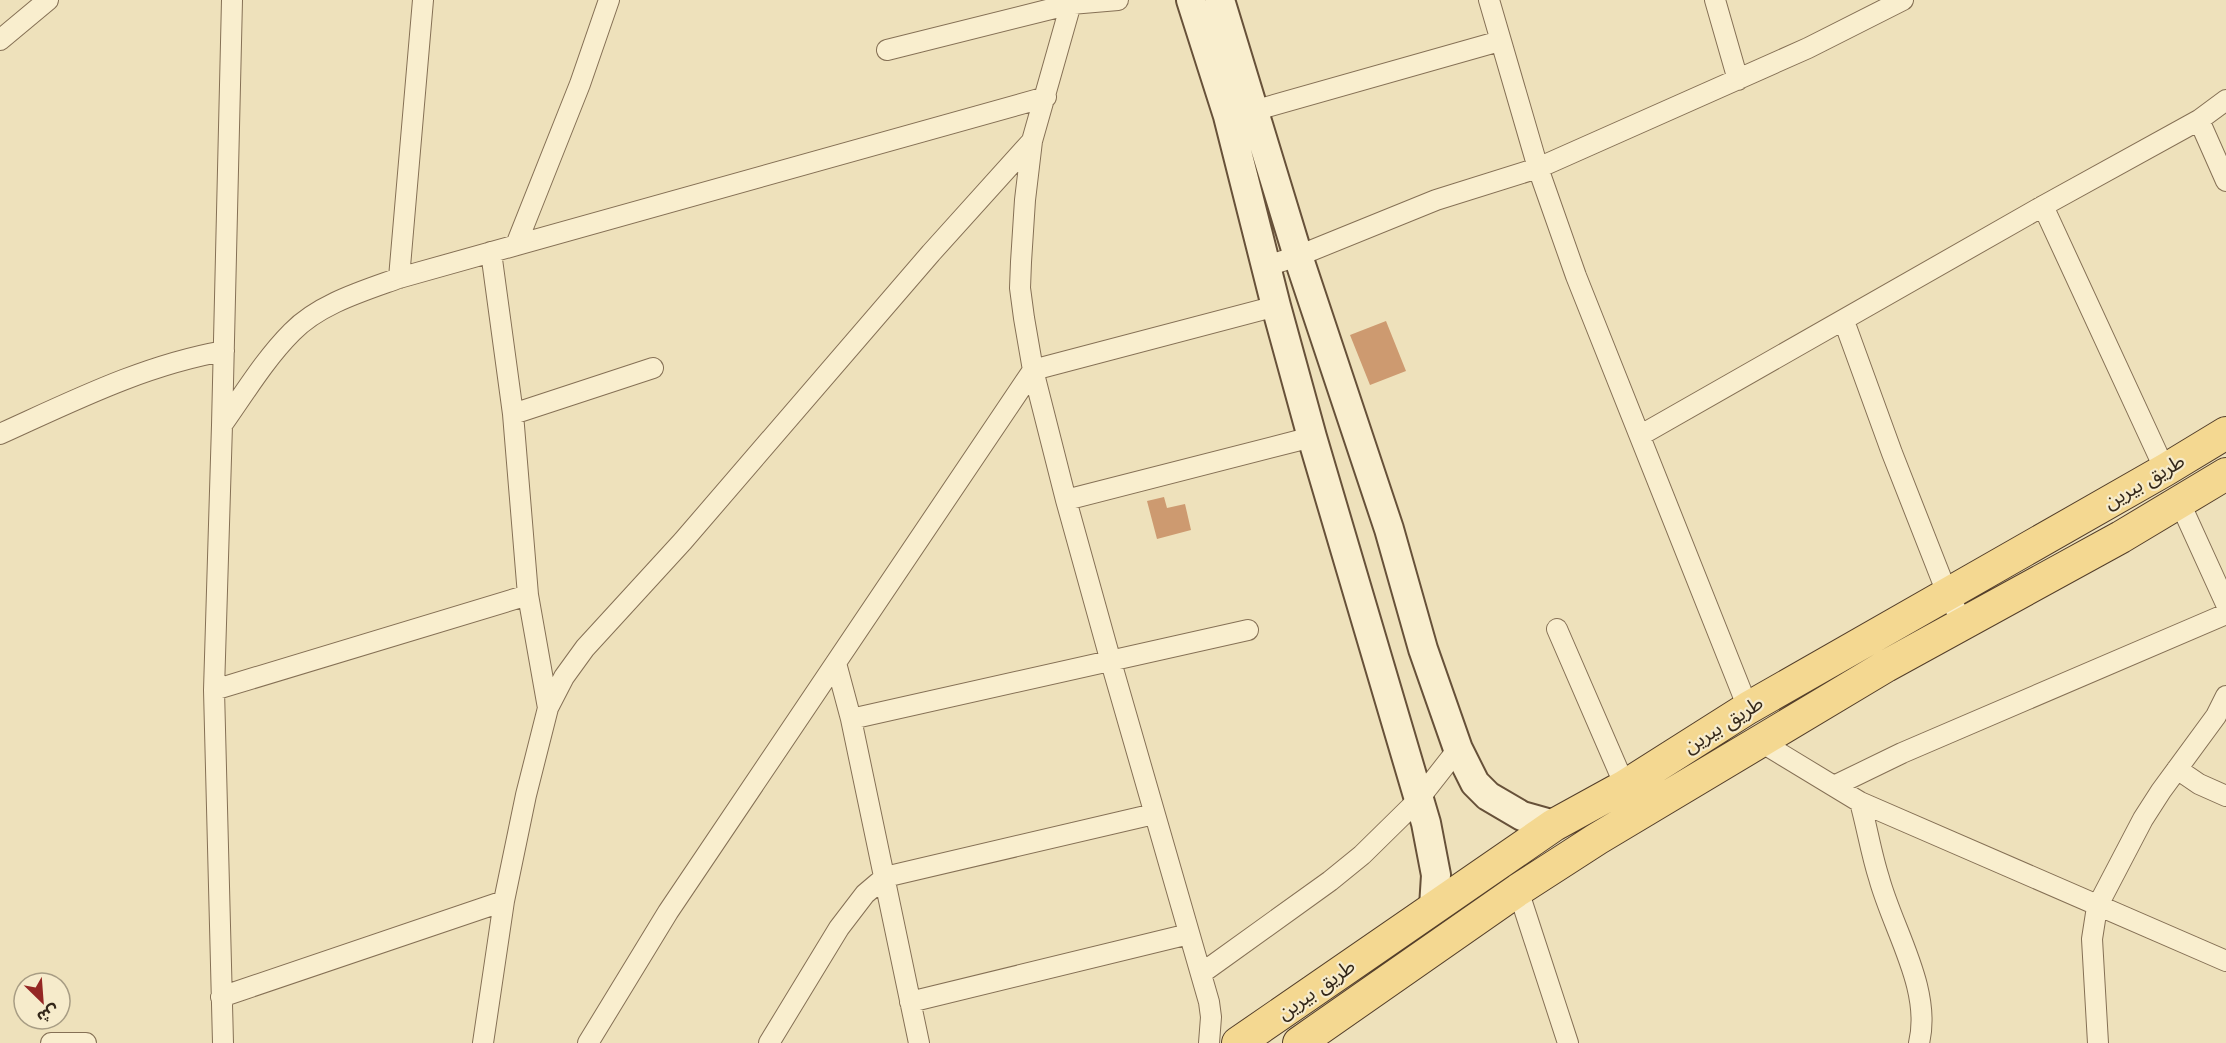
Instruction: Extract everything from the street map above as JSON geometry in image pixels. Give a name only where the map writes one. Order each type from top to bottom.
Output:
[{"type":"main road","name":"طريق بيرين","points":[[1238,1043],[1554,825],[1625,786],[1748,708],[2226,433]]},
{"type":"main road","name":"طريق بيرين","points":[[1299,1043],[1518,890],[1597,839],[1886,666],[2180,503],[2226,474]]},
{"type":"street","points":[[0,40],[48,0]]},
{"type":"street","points":[[223,1043],[214,690],[232,0]]},
{"type":"street","points":[[399,278],[423,0]]},
{"type":"street","points":[[516,245],[580,84],[609,0]]},
{"type":"street","points":[[886,50],[1071,2],[1119,0]]},
{"type":"street","points":[[1191,0],[1228,116],[1276,306],[1312,436],[1426,823],[1434,865],[1434,908]]},
{"type":"street","points":[[1220,0],[1298,256],[1389,528],[1423,649],[1458,749],[1475,783],[1488,796],[1522,816],[1554,825]]},
{"type":"street","points":[[1489,0],[1538,168],[1576,276],[1748,708]]},
{"type":"street","points":[[1716,0],[1738,80]]},
{"type":"street","points":[[1267,266],[1298,256],[1436,200],[1538,168],[1808,48],[1902,0]]},
{"type":"street","points":[[1071,2],[1032,141],[1024,200],[1020,288],[1033,370],[1066,500],[1154,814],[1202,973],[1211,1017],[1209,1043]]},
{"type":"street","points":[[1253,111],[1500,41]]},
{"type":"street","points":[[222,425],[251,383],[292,331],[355,294],[399,278],[1046,97]]},
{"type":"street","points":[[1641,435],[2199,120],[2226,100]]},
{"type":"street","points":[[2199,120],[2226,181]]},
{"type":"street","points":[[483,1043],[504,901],[526,795],[548,708],[564,677],[585,648],[683,541],[931,253],[1032,141]]},
{"type":"street","points":[[2043,206],[2165,470]]},
{"type":"street","points":[[491,252],[513,414],[528,595],[548,708]]},
{"type":"street","points":[[588,1043],[668,912],[1033,370],[1276,306]]},
{"type":"street","points":[[1844,321],[1892,453],[1947,593],[1963,623]]},
{"type":"street","points":[[0,434],[134,375],[188,357],[224,351]]},
{"type":"street","points":[[513,414],[653,368]]},
{"type":"street","points":[[1066,500],[1312,436]]},
{"type":"street","points":[[2180,503],[2226,604]]},
{"type":"street","points":[[214,690],[528,595]]},
{"type":"street","points":[[1834,786],[1902,753],[2226,614]]},
{"type":"street","points":[[851,719],[1248,630]]},
{"type":"street","points":[[1557,630],[1625,786]]},
{"type":"street","points":[[836,663],[851,719],[919,1043]]},
{"type":"street","points":[[2098,1043],[2092,939],[2097,907],[2143,819],[2216,716],[2226,696]]},
{"type":"street","points":[[1761,742],[1860,802],[2097,907],[2226,961]]},
{"type":"street","points":[[1202,973],[1330,881],[1362,855],[1418,800],[1458,749]]},
{"type":"street","points":[[2177,769],[2199,784],[2226,796]]},
{"type":"street","points":[[1860,802],[1879,879],[1918,989],[1922,1021],[1919,1043]]},
{"type":"street","points":[[769,1043],[839,928],[865,894],[885,877],[1154,814]]},
{"type":"street","points":[[1518,890],[1568,1043]]},
{"type":"street","points":[[221,997],[504,901]]},
{"type":"street","points":[[910,1002],[1189,934]]},
{"type":"street","points":[[51,1043],[86,1043]]},
{"type":"building","points":[[1386,321],[1406,371],[1370,385],[1350,335]]},
{"type":"building","points":[[1164,497],[1167,508],[1185,504],[1191,530],[1157,539],[1147,501]]}]
